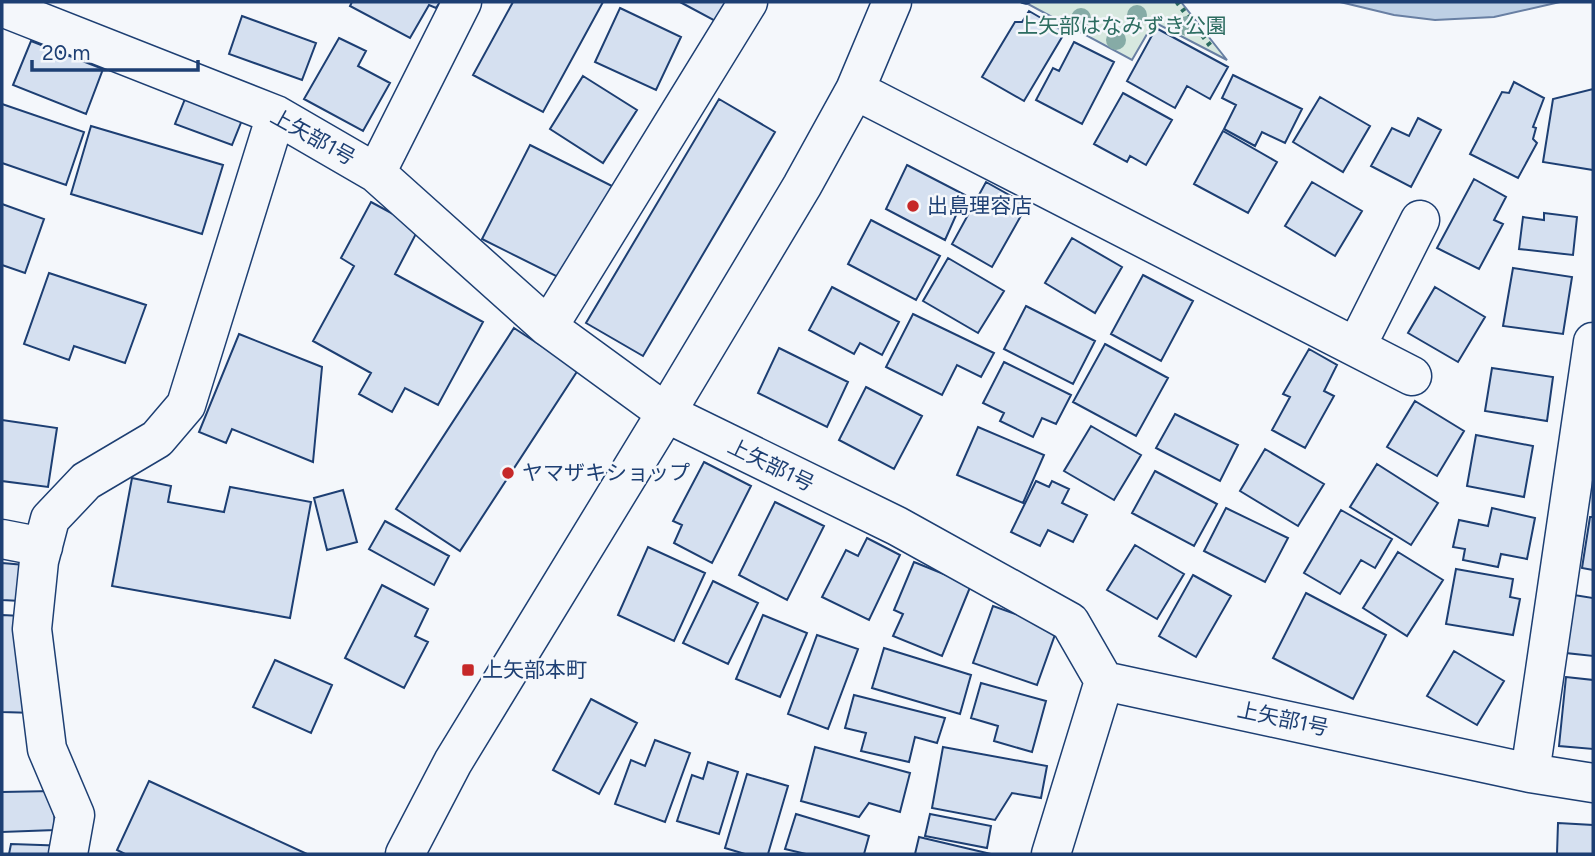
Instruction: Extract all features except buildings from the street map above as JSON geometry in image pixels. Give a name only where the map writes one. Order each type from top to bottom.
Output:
[{"type":"street","points":[[376,173],[462,2]]},
{"type":"street","points":[[548,327],[748,2]]},
{"type":"street","points":[[405,854],[453,762],[802,186],[855,90],[892,2]]},
{"type":"street","name":"上矢部1号","points":[[2,7],[276,115],[376,173],[548,327],[666,413],[897,526],[1070,622],[1104,681],[1530,774],[1593,783]]},
{"type":"street","points":[[855,90],[1412,376]]},
{"type":"street","points":[[68,854],[75,816],[47,749],[32,629],[39,561],[50,519],[86,481],[157,439],[186,405],[276,115]]},
{"type":"street","points":[[1356,347],[1419,220]]},
{"type":"street","points":[[1530,774],[1593,342]]},
{"type":"street","points":[[2,539],[43,547]]},
{"type":"street","points":[[1051,854],[1104,681]]},
{"type":"green space","name":"上矢部はなみずき公園","points":[[1181,2],[1227,60],[1154,22],[1132,60],[1026,3]]},
{"type":"water","points":[[1340,2],[1560,2],[1494,17],[1435,20],[1394,15]]},
{"type":"hedge","points":[[1177,2],[1212,48]]},
{"type":"wall","points":[[1022,2],[1029,2]]},
{"type":"place","name":"出島理容店","points":[[913,206]]},
{"type":"place","name":"ヤマザキショップ","points":[[508,473]]},
{"type":"place","name":"上矢部本町","points":[[468,670]]}]
